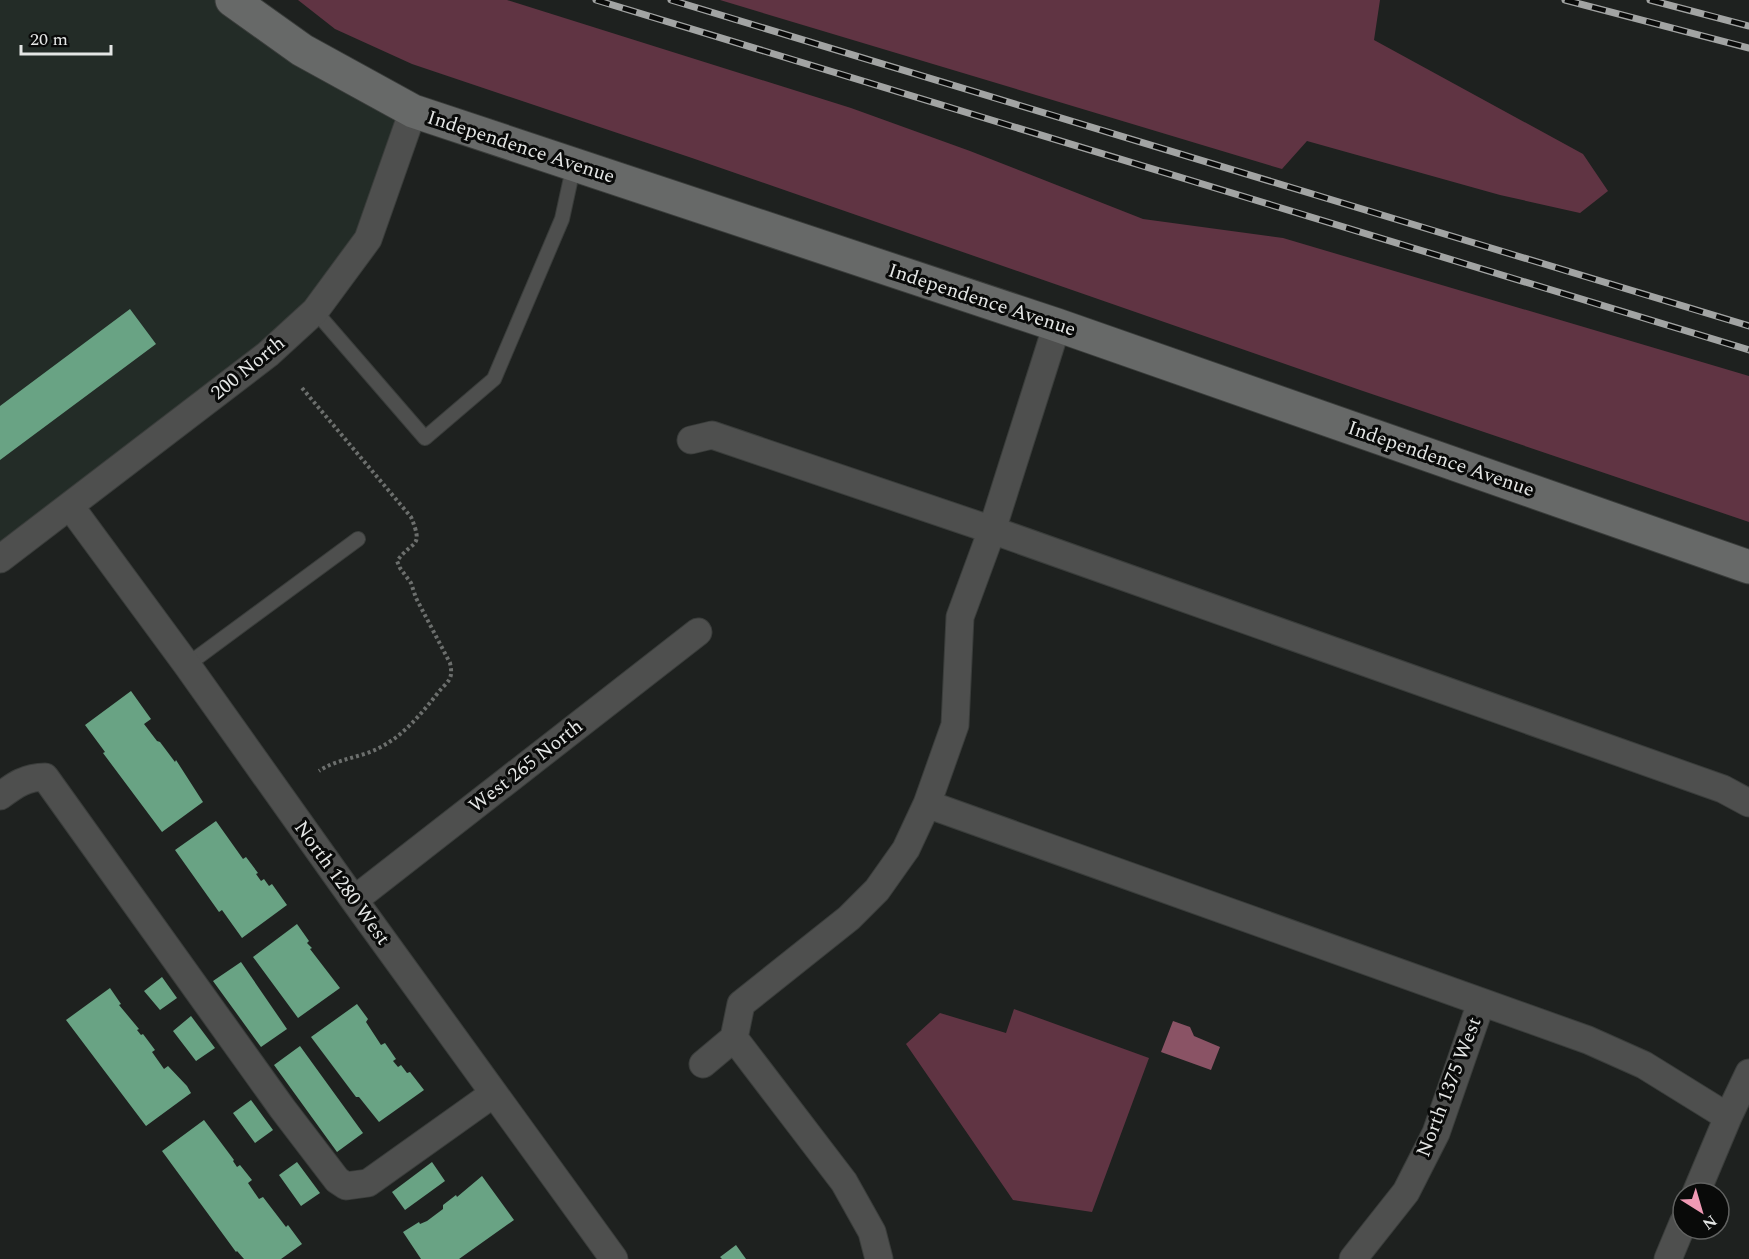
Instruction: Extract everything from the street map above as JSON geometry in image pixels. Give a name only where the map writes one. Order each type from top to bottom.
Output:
[{"type":"street","name":"Independence Avenue","points":[[232,0],[302,50],[413,111],[1057,325],[1749,567]]},
{"type":"street","name":"200 North","points":[[0,559],[268,354],[315,310],[368,239],[413,111]]},
{"type":"street","points":[[703,1064],[734,1038],[741,1004],[849,918],[877,890],[906,849],[927,804],[956,725],[960,617],[992,530],[1057,325]]},
{"type":"street","points":[[691,440],[712,435],[992,530],[1723,789],[1749,803]]},
{"type":"street","name":"North 1280 West","points":[[70,506],[614,1259]]},
{"type":"street","name":"West 265 North","points":[[354,900],[698,632]]},
{"type":"street","points":[[0,796],[25,780],[45,777],[282,1108],[337,1180],[346,1186],[368,1183],[493,1094]]},
{"type":"street","points":[[927,804],[1588,1040],[1644,1065],[1728,1117]]},
{"type":"street","name":"North 1375 West","points":[[1353,1259],[1406,1192],[1436,1133],[1481,1003]]},
{"type":"street","points":[[734,1038],[844,1182],[872,1232],[879,1259]]},
{"type":"street","points":[[1700,1181],[1749,1073]]},
{"type":"street","points":[[1668,1259],[1676,1241]]},
{"type":"lane","points":[[315,310],[425,438],[494,379],[562,219],[573,164]]},
{"type":"lane","points":[[187,665],[358,538]]},
{"type":"path","points":[[302,388],[411,517],[418,539],[414,546],[397,561],[411,583],[416,598],[453,672],[449,682],[424,712],[383,746],[368,753],[330,764],[319,771]]},
{"type":"shaded area","points":[[0,0],[223,0],[413,111],[402,147],[315,311],[0,559]]},
{"type":"shaded area","points":[[298,0],[507,0],[851,108],[970,151],[1143,219],[1283,238],[1749,376],[1749,522],[1360,390],[692,158],[412,64],[335,29]]},
{"type":"shaded area","points":[[720,0],[1380,0],[1374,40],[1583,154],[1608,191],[1580,213],[1500,195],[1307,141],[1282,169]]},
{"type":"shaded area","points":[[1014,1009],[1149,1058],[1092,1212],[1013,1200],[906,1044],[940,1013],[1006,1033]]},
{"type":"shaded area","points":[[1173,1021],[1190,1027],[1194,1036],[1220,1047],[1211,1070],[1161,1052]]},
{"type":"building","points":[[130,309],[156,344],[0,460],[0,406]]},
{"type":"building","points":[[131,691],[151,719],[144,724],[175,762],[176,760],[203,802],[162,832],[85,725]]},
{"type":"building","points":[[216,821],[243,859],[246,857],[258,873],[256,874],[261,881],[264,879],[269,886],[272,884],[287,905],[242,938],[222,910],[219,912],[175,850]]},
{"type":"building","points":[[297,924],[309,941],[307,943],[312,948],[310,949],[340,988],[298,1018],[253,957]]},
{"type":"building","points":[[241,962],[287,1029],[261,1047],[213,981]]},
{"type":"building","points":[[162,977],[177,998],[160,1010],[144,991]]},
{"type":"building","points":[[110,988],[121,1004],[119,1005],[139,1029],[137,1030],[155,1050],[152,1052],[164,1069],[168,1066],[191,1093],[146,1126],[66,1020]]},
{"type":"building","points":[[357,1004],[368,1019],[366,1022],[381,1045],[385,1043],[396,1059],[393,1061],[398,1067],[401,1065],[407,1073],[410,1072],[424,1090],[379,1122],[359,1097],[356,1097],[311,1037]]},
{"type":"building","points":[[191,1016],[215,1048],[196,1061],[173,1031]]},
{"type":"building","points":[[300,1046],[363,1133],[337,1152],[274,1065]]},
{"type":"building","points":[[251,1100],[273,1130],[255,1143],[233,1113]]},
{"type":"building","points":[[204,1120],[237,1167],[240,1165],[252,1180],[248,1183],[259,1199],[263,1197],[302,1244],[281,1259],[244,1259],[236,1252],[162,1151]]},
{"type":"building","points":[[297,1162],[320,1193],[301,1206],[279,1175]]},
{"type":"building","points":[[432,1162],[445,1181],[405,1210],[392,1192]]},
{"type":"building","points":[[482,1176],[514,1220],[459,1259],[421,1259],[403,1232],[419,1222],[420,1224],[427,1221],[443,1209],[443,1205],[456,1195],[457,1197]]},
{"type":"building","points":[[736,1245],[746,1259],[722,1259],[720,1257]]},
{"type":"railway","points":[[596,0],[1749,350]]},
{"type":"railway","points":[[671,0],[1749,326]]},
{"type":"railway","points":[[1565,0],[1749,48]]},
{"type":"railway","points":[[1650,0],[1749,26]]}]
